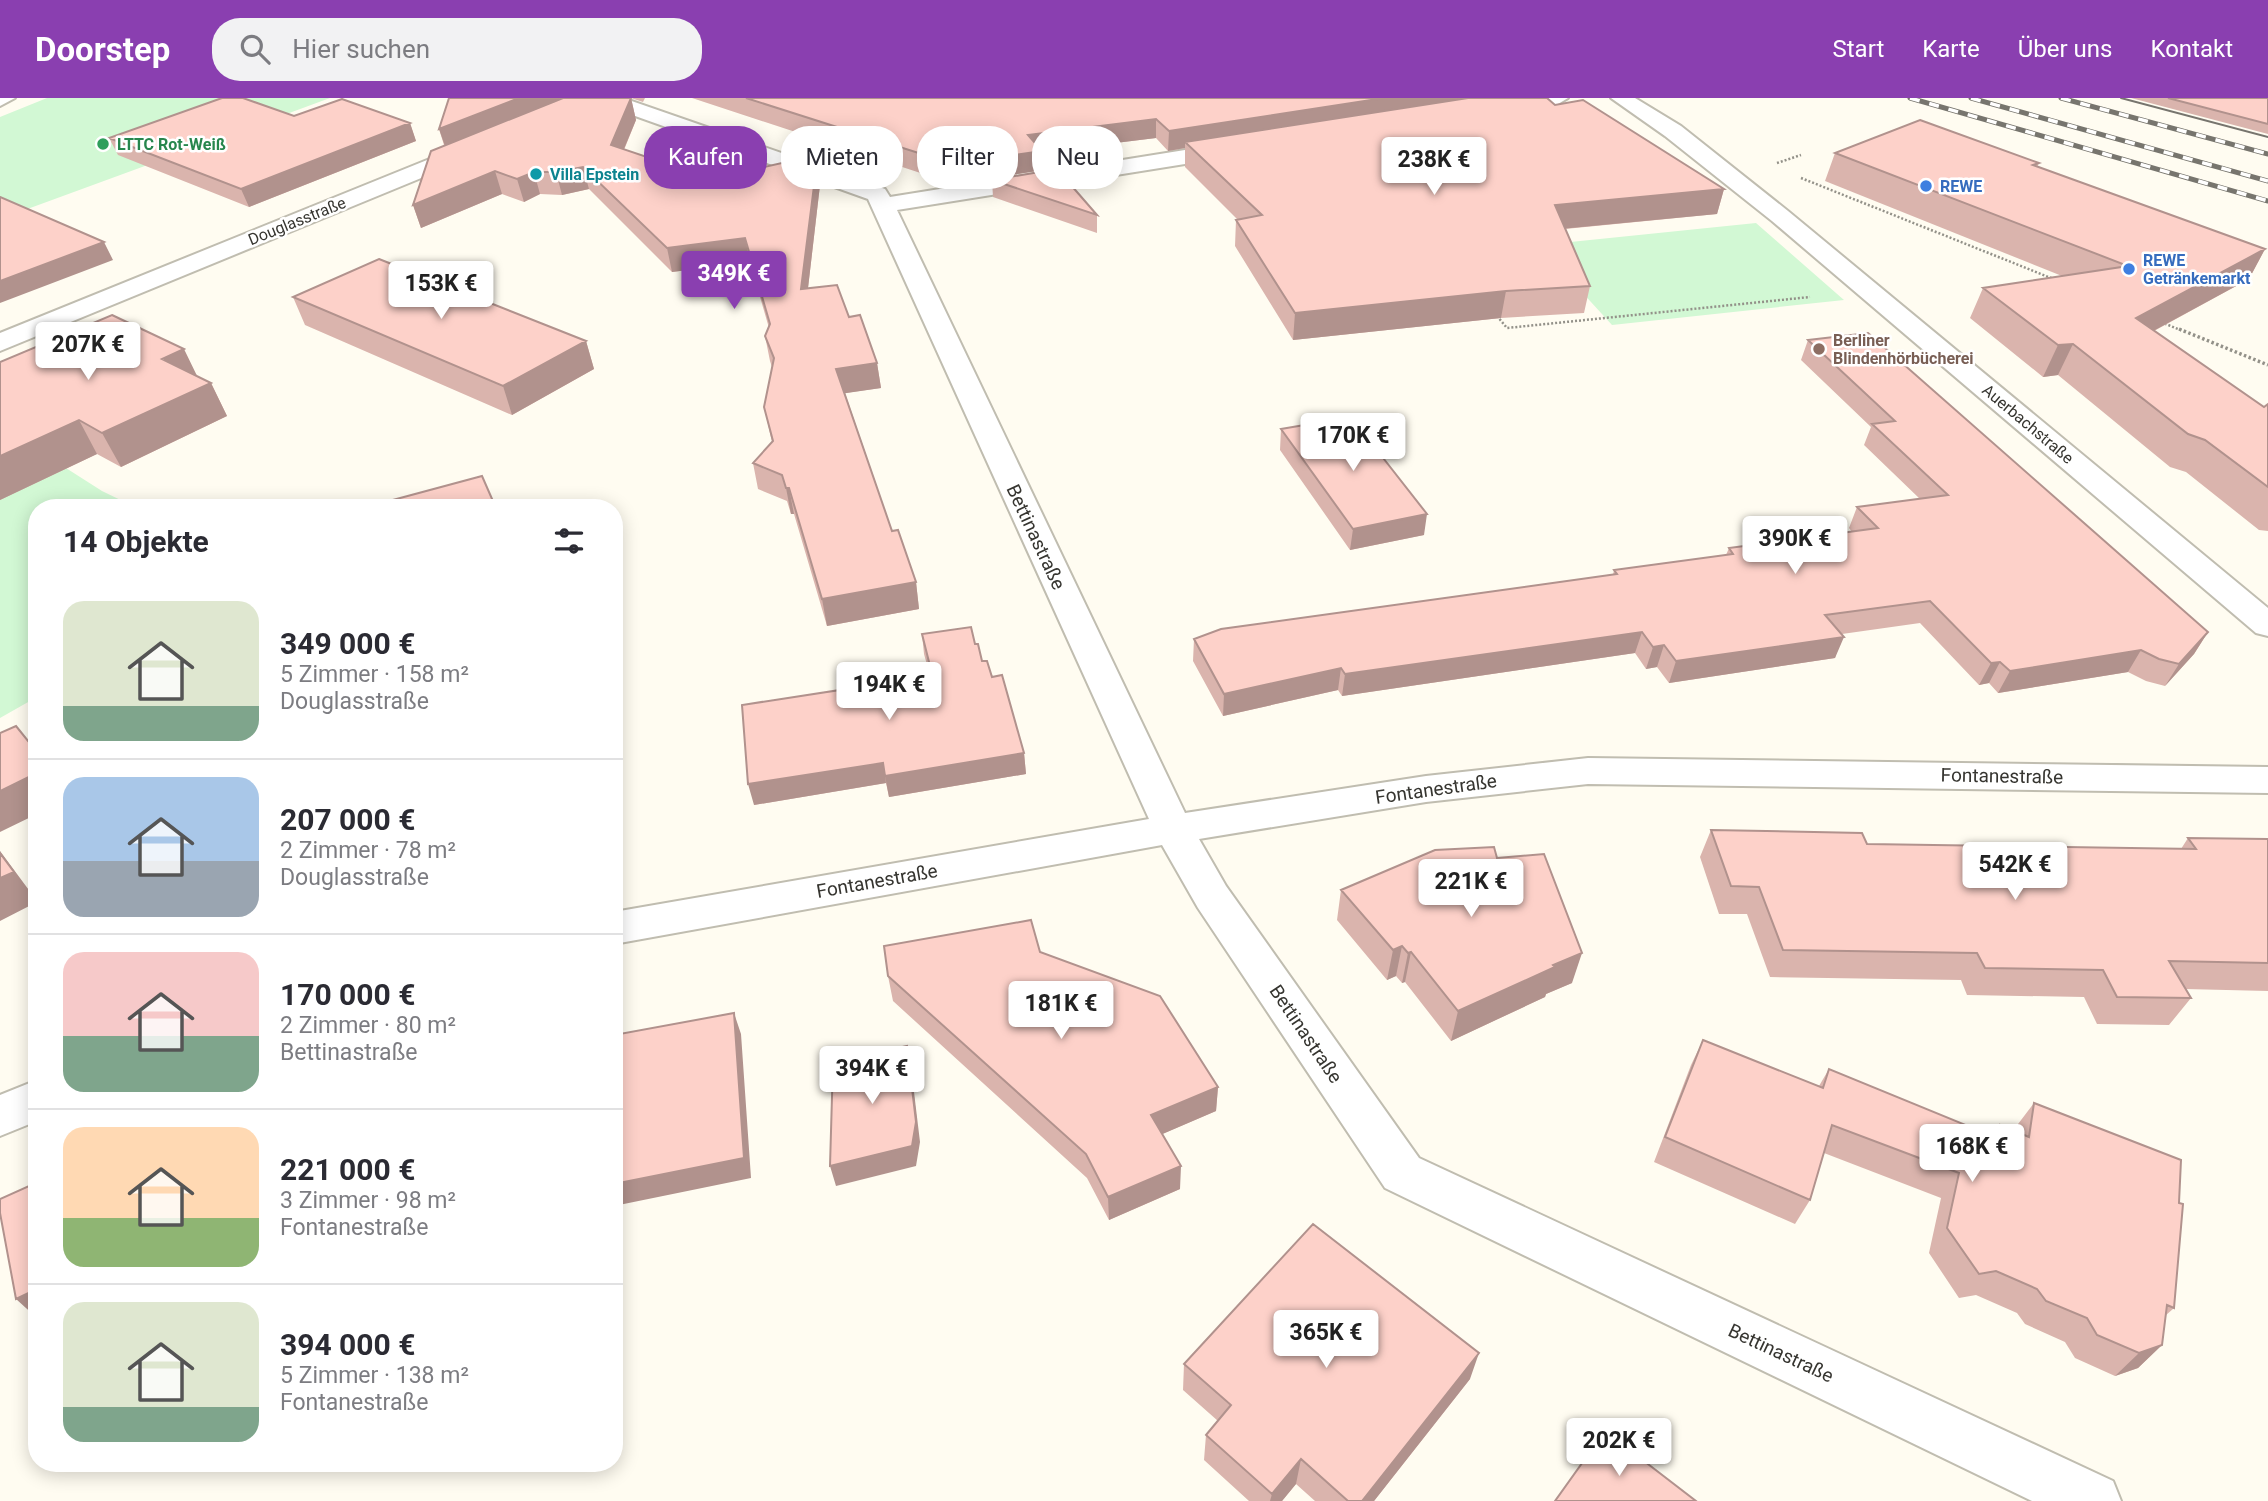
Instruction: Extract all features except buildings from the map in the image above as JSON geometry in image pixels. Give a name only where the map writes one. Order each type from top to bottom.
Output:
[{"type":"street","points":[[0,100],[5,98]]},
{"type":"street","points":[[1475,111],[1558,98]]},
{"type":"street","name":"Auerbachstraße","points":[[1621,98],[1673,131],[1780,216],[2268,625]]},
{"type":"street","points":[[594,99],[877,194],[883,205],[1254,146]]},
{"type":"street","name":"Douglasstraße","points":[[0,344],[491,141]]},
{"type":"street","name":"Bettinastraße","points":[[883,205],[1173,829],[1212,897],[1402,1173],[2094,1501]]},
{"type":"street","name":"Fontanestraße","points":[[623,926],[1173,829],[1426,789],[1588,771],[2268,780]]},
{"type":"street","points":[[0,1116],[28,1104]]},
{"type":"path","points":[[1783,170],[1770,165],[1801,155]]},
{"type":"path","points":[[1796,176],[2061,282]]},
{"type":"path","points":[[1987,252],[1994,248]]},
{"type":"path","points":[[1495,313],[1507,328],[1818,296]]},
{"type":"path","points":[[2160,322],[2268,365]]},
{"type":"green space","name":"LTTC Rot-Weiß","points":[[47,98],[330,98],[22,211],[0,201],[0,117]]},
{"type":"green space","points":[[1756,223],[1844,300],[1612,325],[1548,255],[1472,252]]},
{"type":"green space","points":[[0,426],[118,499],[28,499],[28,702],[0,718]]},
{"type":"tram line","points":[[2121,98],[2268,137]]},
{"type":"railway","points":[[1910,98],[2268,201]]},
{"type":"railway","points":[[1971,98],[2268,181]]},
{"type":"railway","points":[[2061,98],[2268,154]]},
{"type":"place","name":"LTTC Rot-Weiß","points":[[103,144]]},
{"type":"place","name":"Villa Epstein","points":[[536,174]]},
{"type":"place","name":"REWE","points":[[1926,186]]},
{"type":"place","name":"REWE Getränkemarkt","points":[[2129,269]]},
{"type":"place","name":"Berliner Blindenhörbücherei","points":[[1819,349]]}]
